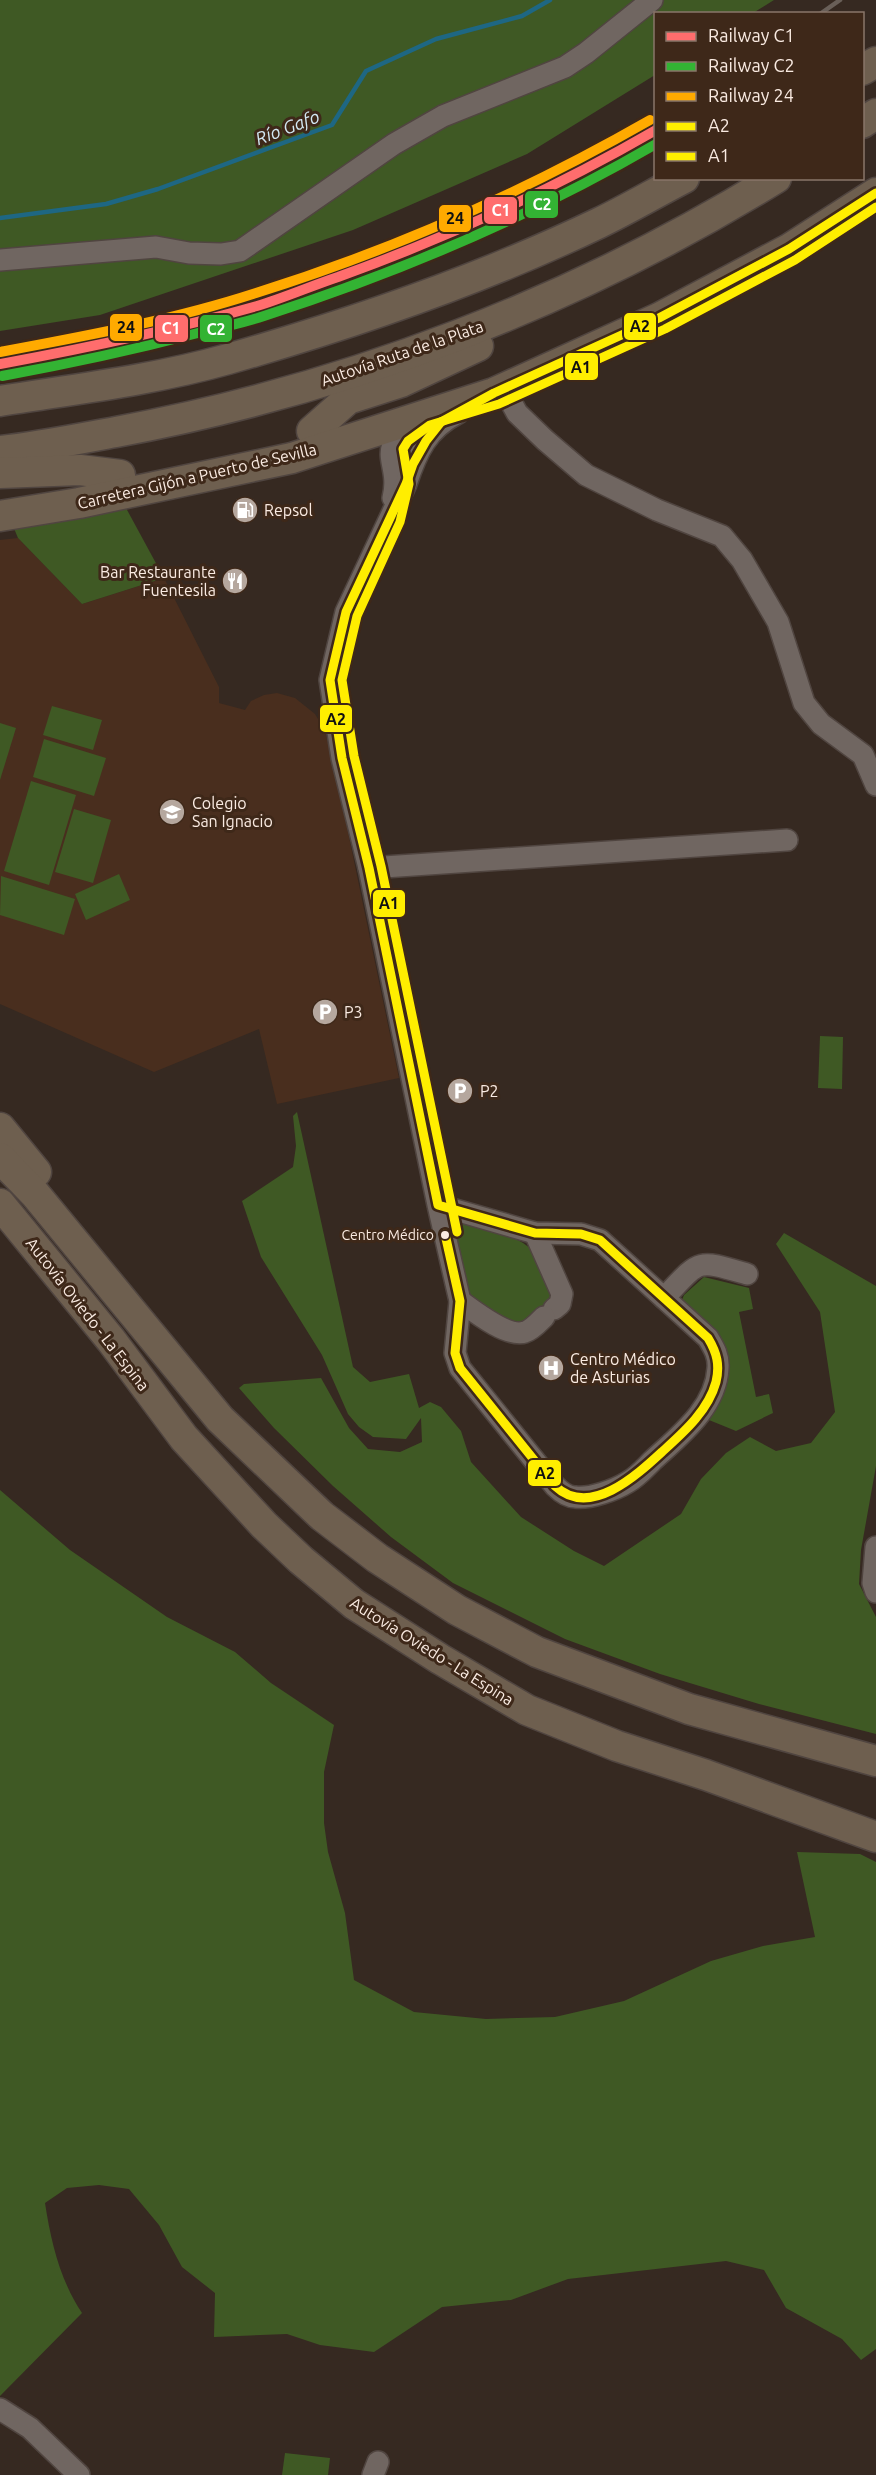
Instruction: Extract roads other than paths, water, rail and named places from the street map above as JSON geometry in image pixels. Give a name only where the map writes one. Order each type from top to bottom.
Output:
[{"type":"highway","points":[[0,401],[113,384],[226,360],[362,318],[476,277],[600,223],[680,180]]},
{"type":"highway","name":"Autovía Ruta de la Plata","points":[[0,451],[30,448],[158,424],[235,406],[379,364],[483,325],[619,266],[675,237],[773,180]]},
{"type":"highway","name":"Carretera Gijón a Puerto de Sevilla","points":[[0,516],[79,503],[292,458],[344,441],[405,428],[499,391],[659,318],[789,249],[876,193]]},
{"type":"highway","points":[[312,431],[348,399],[401,382],[509,332],[631,270],[675,237]]},
{"type":"highway","points":[[0,473],[80,470],[120,475]]},
{"type":"highway","points":[[0,1128],[167,1336],[322,1515]]},
{"type":"highway","points":[[0,1158],[35,1194],[219,1419],[322,1515],[377,1558],[457,1610],[537,1652],[689,1709],[876,1761]]},
{"type":"highway","name":"Autovía Oviedo - La Espina","points":[[0,1204],[111,1340],[184,1438],[264,1525],[301,1560],[354,1604],[440,1659],[527,1710],[617,1746],[706,1775],[876,1837]]},
{"type":"street","points":[[0,260],[156,247],[189,253],[221,254],[240,251],[394,144],[443,116],[565,67],[652,0]]},
{"type":"street","points":[[438,1205],[536,1233],[581,1234],[600,1240],[708,1338],[716,1351],[718,1369],[713,1389],[701,1413],[686,1431],[628,1482],[609,1490],[574,1497],[564,1494],[555,1486],[460,1368],[455,1353],[460,1301],[438,1205],[369,868],[342,758],[330,680],[346,612],[406,484],[413,464],[426,441],[441,422],[499,391],[517,413],[586,475],[657,510],[722,536],[742,560],[778,622],[804,703],[820,724],[862,755],[876,785]]},
{"type":"street","points":[[405,428],[410,442],[413,464]]},
{"type":"street","points":[[388,519],[397,483],[405,428]]},
{"type":"street","points":[[369,868],[787,840]]},
{"type":"street","points":[[460,1301],[486,1320],[516,1334],[527,1332],[560,1304],[562,1294],[536,1233]]},
{"type":"street","points":[[664,1298],[698,1265],[710,1263],[747,1274]]},
{"type":"street","points":[[876,1547],[873,1582],[876,1592]]},
{"type":"street","points":[[0,2409],[30,2428],[79,2475]]},
{"type":"waterway","name":"Río Gafo","points":[[0,218],[106,204],[158,189],[332,125],[366,71],[436,39],[522,16],[550,0]]},
{"type":"railway","points":[[823,12],[840,0]]},
{"type":"railway","points":[[0,354],[94,338],[179,317],[321,274],[458,220],[591,156],[654,121]]},
{"type":"rail line","name":"24","points":[[0,352],[97,333],[225,303],[358,258],[507,195],[650,120]]},
{"type":"rail line","name":"C1","points":[[0,364],[161,331],[277,299],[379,262],[500,211],[618,152],[654,131]]},
{"type":"rail line","name":"C2","points":[[2,376],[100,356],[256,319],[315,299],[415,261],[513,218],[562,195],[654,145]]},
{"type":"place","name":"Repsol","points":[[245,510]]},
{"type":"place","name":"Bar Restaurante Fuentesila","points":[[235,581]]},
{"type":"place","name":"Colegio San Ignacio","points":[[172,812]]},
{"type":"place","name":"P3","points":[[325,1012]]},
{"type":"place","name":"P2","points":[[460,1091]]},
{"type":"place","name":"Centro Médico","points":[[445,1235]]},
{"type":"place","name":"Centro Médico de Asturias","points":[[551,1368]]}]
